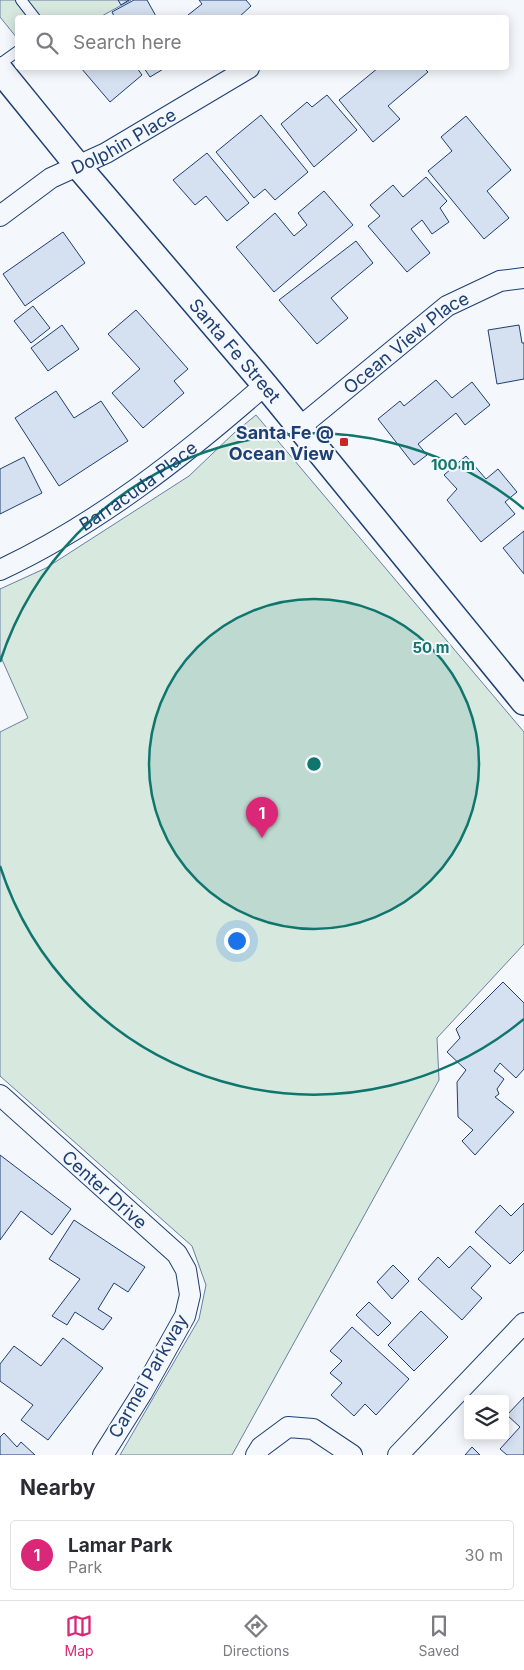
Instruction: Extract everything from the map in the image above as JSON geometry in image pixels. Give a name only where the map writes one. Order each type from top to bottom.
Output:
[{"type":"street","name":"Santa Fe Street","points":[[0,70],[78,166],[300,427],[524,702]]},
{"type":"street","name":"Dolphin Place","points":[[0,216],[51,178],[106,154],[246,70]]},
{"type":"street","name":"Ocean View Place","points":[[300,427],[447,306],[500,281],[524,278]]},
{"type":"street","name":"Barracuda Place","points":[[0,570],[32,555],[132,493],[217,427],[265,385]]},
{"type":"street","name":"Center Drive","points":[[0,1095],[177,1254],[186,1270],[190,1295]]},
{"type":"street","name":"Carmel Parkway","points":[[103,1455],[142,1393],[185,1316],[190,1295]]},
{"type":"street","points":[[398,1455],[524,1323]]},
{"type":"street","points":[[256,1455],[260,1447],[288,1427],[313,1429],[352,1455]]},
{"type":"lane","points":[[21,0],[33,15]]},
{"type":"lane","points":[[0,64],[15,53]]},
{"type":"shaded area","points":[[0,0],[131,0],[104,15],[15,15],[15,36],[0,17]]},
{"type":"shaded area","points":[[256,415],[524,732],[524,944],[437,1038],[439,1080],[232,1455],[120,1455],[199,1319],[206,1285],[192,1246],[0,1076],[0,732],[28,718],[0,655],[0,589],[46,568],[189,476],[234,433]]},
{"type":"building","points":[[118,0],[129,0],[121,5]]},
{"type":"building","points":[[134,0],[147,0],[155,15],[114,15],[112,12]]},
{"type":"building","points":[[199,0],[246,0],[251,6],[241,15],[188,15],[202,4]]},
{"type":"building","points":[[83,70],[138,70],[142,75],[110,102]]},
{"type":"building","points":[[145,70],[162,70],[150,77]]},
{"type":"building","points":[[376,70],[426,70],[428,72],[388,106],[400,119],[373,142],[339,100]]},
{"type":"building","points":[[327,95],[357,130],[314,167],[281,124],[307,102],[312,107]]},
{"type":"building","points":[[261,115],[308,172],[275,200],[265,189],[254,198],[216,152]]},
{"type":"building","points":[[466,116],[511,170],[487,191],[509,218],[484,239],[428,171],[452,151],[441,137]]},
{"type":"building","points":[[207,153],[249,203],[227,221],[206,196],[195,205],[173,180]]},
{"type":"building","points":[[426,177],[447,201],[440,208],[449,222],[432,234],[422,220],[411,229],[430,253],[407,272],[368,226],[380,216],[370,205],[393,185],[403,197]]},
{"type":"building","points":[[324,191],[353,225],[274,292],[236,247],[275,213],[294,236],[307,225],[298,213]]},
{"type":"building","points":[[63,232],[85,263],[25,306],[3,274]]},
{"type":"building","points":[[356,241],[373,263],[331,298],[348,318],[317,344],[279,300]]},
{"type":"building","points":[[33,306],[50,328],[31,343],[14,321]]},
{"type":"building","points":[[136,310],[188,369],[174,381],[184,393],[143,428],[112,393],[140,369],[108,334]]},
{"type":"building","points":[[62,325],[79,349],[48,371],[31,348]]},
{"type":"building","points":[[519,325],[522,343],[524,343],[524,379],[497,384],[488,330]]},
{"type":"building","points":[[436,380],[452,398],[472,382],[490,405],[465,425],[456,413],[418,444],[427,455],[414,465],[378,419],[400,401],[404,406]]},
{"type":"building","points":[[56,391],[74,418],[101,401],[128,441],[59,486],[15,418]]},
{"type":"building","points":[[466,456],[486,479],[498,469],[517,492],[505,502],[515,514],[481,542],[447,500],[457,489],[444,475]]},
{"type":"building","points":[[24,457],[42,493],[0,514],[0,469]]},
{"type":"building","points":[[524,531],[524,574],[503,548]]},
{"type":"building","points":[[503,982],[524,1003],[524,1069],[516,1078],[500,1063],[494,1071],[504,1079],[497,1089],[499,1094],[495,1097],[514,1112],[475,1155],[462,1141],[473,1130],[458,1117],[457,1082],[466,1070],[447,1052],[460,1038],[456,1029]]},
{"type":"building","points":[[0,1155],[71,1209],[52,1235],[21,1211],[0,1240]]},
{"type":"building","points":[[524,1203],[524,1250],[510,1264],[475,1232],[500,1205],[511,1216]]},
{"type":"building","points":[[74,1220],[145,1267],[128,1292],[114,1283],[98,1309],[112,1318],[103,1330],[75,1312],[67,1325],[52,1316],[80,1279],[49,1259]]},
{"type":"building","points":[[470,1246],[491,1266],[471,1288],[482,1298],[462,1320],[418,1279],[438,1257],[449,1268]]},
{"type":"building","points":[[393,1265],[409,1281],[392,1299],[377,1282]]},
{"type":"building","points":[[369,1302],[391,1323],[378,1336],[356,1315]]},
{"type":"building","points":[[421,1311],[448,1337],[414,1371],[388,1345]]},
{"type":"building","points":[[352,1327],[409,1379],[376,1415],[365,1404],[354,1416],[331,1395],[342,1383],[330,1373],[342,1361],[330,1351]]},
{"type":"building","points":[[63,1338],[103,1368],[48,1440],[21,1420],[33,1405],[0,1381],[0,1364],[14,1346],[41,1366]]},
{"type":"building","points":[[524,1397],[524,1455],[507,1455],[500,1449],[520,1427],[509,1417],[509,1413]]},
{"type":"building","points":[[4,1433],[17,1447],[21,1442],[35,1455],[0,1455],[0,1437]]},
{"type":"building","points":[[472,1447],[480,1455],[465,1455]]},
{"type":"place","name":"Santa Fe @ Ocean View","points":[[344,442]]},
{"type":"place","name":"Lamar Park","points":[[262,838]]}]
